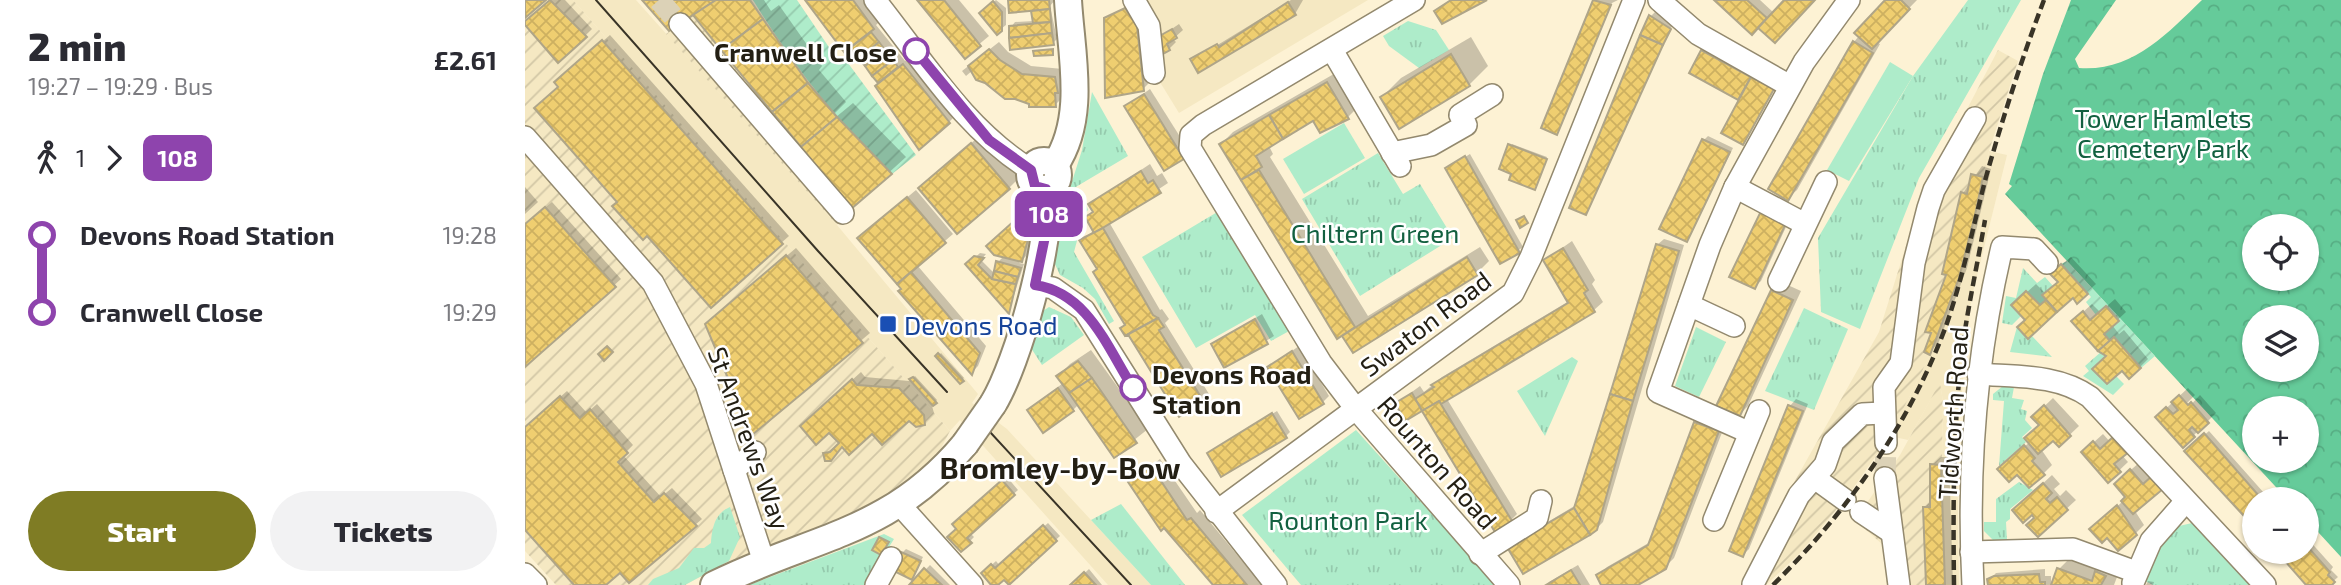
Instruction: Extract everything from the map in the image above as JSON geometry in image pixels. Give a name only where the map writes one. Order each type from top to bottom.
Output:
[{"type":"main road","points":[[714,585],[764,562],[850,532],[900,505],[937,475],[965,444],[993,404],[1010,371],[1035,285],[1049,217],[1044,175],[1067,144],[1072,128],[1071,1]]},
{"type":"street","points":[[875,0],[975,126],[995,145],[1044,175]]},
{"type":"street","points":[[1134,0],[1149,26],[1154,73]]},
{"type":"street","points":[[1414,0],[1332,50],[1396,159],[1431,145],[1466,125],[1460,115],[1492,95]]},
{"type":"street","name":"Swaton Road","points":[[1216,512],[1513,293],[1531,257],[1634,0]]},
{"type":"street","points":[[1659,0],[1698,34],[1790,86]]},
{"type":"street","points":[[1748,432],[1658,392],[1710,245],[1735,187],[1790,86],[1818,41],[1849,0]]},
{"type":"street","points":[[680,24],[843,213]]},
{"type":"street","name":"Rounton Road","points":[[1332,50],[1273,81],[1203,125],[1191,135],[1190,148],[1321,363],[1356,409],[1509,585]]},
{"type":"street","points":[[1886,443],[1884,387],[1901,363],[1914,263],[1928,208],[1934,190],[1961,160],[1975,118]]},
{"type":"street","name":"St Andrews Way","points":[[525,137],[653,283],[706,384],[764,562]]},
{"type":"street","points":[[1779,281],[1826,182]]},
{"type":"street","points":[[1735,187],[1805,224]]},
{"type":"street","name":"Tidworth Road","points":[[1973,585],[1971,552],[1978,374],[2001,247],[2034,249],[2047,263]]},
{"type":"street","points":[[1035,285],[1053,288],[1084,310],[1181,464],[1216,512],[1276,585]]},
{"type":"street","points":[[1689,305],[1734,326]]},
{"type":"street","points":[[1978,374],[2055,380],[2076,387],[2101,406],[2265,585]]},
{"type":"street","points":[[1714,520],[1748,432],[1759,411]]},
{"type":"street","points":[[1753,584],[1799,495],[1816,479],[1825,465],[1833,442],[1862,414],[1883,413]]},
{"type":"street","points":[[734,470],[755,453]]},
{"type":"street","points":[[1885,478],[1899,585]]},
{"type":"street","points":[[1816,479],[1891,532]]},
{"type":"street","points":[[1480,554],[1537,518],[1541,501]]},
{"type":"street","points":[[1971,552],[2073,550],[2134,579],[2161,527],[2186,501]]},
{"type":"street","points":[[900,505],[972,585]]},
{"type":"street","points":[[876,585],[891,558]]},
{"type":"street","points":[[525,574],[536,585]]},
{"type":"shaded area","points":[[525,0],[573,0],[950,431],[938,454],[923,469],[884,498],[845,519],[729,561],[685,585],[556,585],[525,551]]},
{"type":"shaded area","points":[[573,0],[636,0],[837,225],[978,394],[972,403],[1007,429],[1151,585],[1108,585],[960,420],[950,431]]},
{"type":"shaded area","points":[[1139,0],[1368,0],[1179,113],[1155,74]]},
{"type":"shaded area","points":[[693,15],[851,209],[837,225],[666,34]]},
{"type":"shaded area","points":[[1998,50],[2018,61],[1989,151],[1959,278],[1930,355],[1890,436],[1847,497],[1800,553],[1766,585],[1746,585],[1770,525],[1879,332],[1922,195]]},
{"type":"shaded area","points":[[1989,151],[2007,155],[1971,300],[1957,442],[1959,585],[1945,585],[1941,506],[1943,402],[1940,383],[1908,440],[1890,436],[1930,355],[1959,278]]},
{"type":"shaded area","points":[[1940,382],[1943,402],[1941,506],[1945,585],[1887,585],[1883,545],[1855,520],[1900,455]]},
{"type":"green space","points":[[753,0],[797,0],[839,62],[845,59],[916,155],[892,174],[817,92],[783,47]]},
{"type":"green space","points":[[1968,0],[2021,0],[1919,178],[1860,329],[1821,312],[1818,238],[1913,76]]},
{"type":"green space","name":"Tower Hamlets Cemetery Park","points":[[2071,0],[2116,0],[2075,59],[2079,68],[2098,68],[2116,64],[2147,48],[2162,38],[2202,0],[2341,0],[2341,557],[2319,533],[2319,487],[2276,487],[2263,473],[2319,473],[2319,396],[2242,396],[2242,450],[2005,194],[2012,186],[2009,184],[2043,74]]},
{"type":"green space","points":[[1408,21],[1436,30],[1449,50],[1419,68],[1389,46],[1383,36]]},
{"type":"green space","points":[[1890,62],[1913,76],[1849,181],[1827,170]]},
{"type":"green space","points":[[1092,92],[1128,156],[1069,191],[1082,150]]},
{"type":"green space","points":[[1344,123],[1365,158],[1304,194],[1283,159]]},
{"type":"green space","name":"Chiltern Green","points":[[1378,153],[1403,194],[1420,184],[1453,238],[1360,296],[1302,199]]},
{"type":"green space","points":[[1083,196],[1088,210],[1083,215],[1085,233],[1078,237],[1074,252],[1114,321],[1109,324],[1095,299],[1083,288],[1060,275],[1054,262],[1067,204]]},
{"type":"green space","points":[[1219,211],[1291,330],[1271,341],[1255,315],[1196,348],[1142,257]]},
{"type":"green space","points":[[2067,261],[2155,356],[2141,368],[2115,338],[2110,341],[2104,334],[2119,321],[2106,306],[2096,315],[2086,302],[2091,297],[2061,264]]},
{"type":"green space","points":[[2023,268],[2037,283],[2045,277],[2053,286],[2042,295],[2046,300],[2040,305],[2026,291],[2011,305],[2021,316],[2012,325],[2002,323],[2006,296],[2016,298]]},
{"type":"green space","points":[[1049,307],[1071,317],[1084,335],[1042,365],[1031,348],[1040,313]]},
{"type":"green space","points":[[1804,308],[1848,329],[1814,410],[1765,391]]},
{"type":"green space","points":[[1696,327],[1726,342],[1699,397],[1675,386]]},
{"type":"green space","points":[[2017,327],[2028,339],[2032,336],[2052,357],[2010,352]]},
{"type":"green space","points":[[2102,351],[2106,356],[2093,369],[2107,384],[2116,376],[2124,384],[2113,395],[2083,376],[2089,371],[2085,366]]},
{"type":"green space","points":[[1572,357],[1578,361],[1545,436],[1517,391]]},
{"type":"green space","points":[[2003,386],[2014,387],[2012,398],[2024,400],[2021,409],[2027,411],[2025,420],[2032,428],[2022,437],[2026,442],[1999,466],[2004,401],[1993,400],[1993,394]]},
{"type":"green space","name":"Rounton Park","points":[[1356,430],[1496,585],[1301,585],[1242,515]]},
{"type":"green space","points":[[2019,482],[2033,490],[2010,509],[2010,519],[2006,522],[2007,540],[1994,541],[1984,531],[1984,522],[1996,522],[1996,499]]},
{"type":"green space","points":[[1121,504],[1185,585],[1151,585],[1091,520]]},
{"type":"green space","points":[[730,507],[740,537],[729,561],[685,585],[648,585],[653,579],[679,568],[694,548],[704,548],[711,543],[715,522],[721,513]]},
{"type":"green space","points":[[2192,523],[2250,585],[2153,585],[2145,581],[2153,559],[2175,527]]},
{"type":"green space","points":[[884,534],[894,539],[865,585],[749,585]]},
{"type":"building","points":[[525,0],[546,0],[525,18]]},
{"type":"building","points":[[550,0],[587,37],[558,63],[525,25],[525,21]]},
{"type":"building","points":[[642,0],[716,0],[669,31]]},
{"type":"building","points":[[716,0],[750,0],[763,19],[721,50],[693,15]]},
{"type":"building","points":[[805,0],[853,0],[874,29],[844,52]]},
{"type":"building","points":[[917,0],[944,0],[981,46],[965,59]]},
{"type":"building","points":[[1008,0],[1049,0],[1050,9],[1009,13]]},
{"type":"building","points":[[1451,0],[1487,0],[1442,24],[1434,11]]},
{"type":"building","points":[[1593,0],[1611,5],[1557,135],[1541,128]]},
{"type":"building","points":[[1714,0],[1747,0],[1767,18],[1752,35]]},
{"type":"building","points":[[1784,0],[1815,0],[1775,43],[1758,28]]},
{"type":"building","points":[[1885,0],[1901,0],[1910,9],[1872,49],[1854,33]]},
{"type":"building","points":[[993,1],[1002,12],[1002,31],[997,35],[979,13]]},
{"type":"building","points":[[1288,2],[1296,15],[1198,73],[1190,59],[1217,44],[1219,47]]},
{"type":"building","points":[[1125,8],[1137,26],[1144,91],[1105,98],[1104,18]]},
{"type":"building","points":[[1050,9],[1051,22],[1033,23],[1031,11]]},
{"type":"building","points":[[1649,15],[1671,29],[1663,45],[1640,35]]},
{"type":"building","points":[[763,19],[808,83],[772,112],[721,50]]},
{"type":"building","points":[[1051,22],[1052,33],[1009,38],[1009,26]]},
{"type":"building","points":[[1172,29],[1177,38],[1167,44],[1170,50],[1163,54],[1154,39]]},
{"type":"building","points":[[871,32],[879,42],[859,59],[850,48]]},
{"type":"building","points":[[1052,33],[1054,45],[1010,50],[1009,38]]},
{"type":"building","points":[[1640,35],[1663,45],[1586,215],[1569,208]]},
{"type":"building","points":[[602,40],[783,244],[711,308],[647,236],[643,240],[612,206],[617,202],[534,108],[558,87],[554,82]]},
{"type":"building","points":[[1853,41],[1873,53],[1788,201],[1768,189]]},
{"type":"building","points":[[879,42],[886,51],[865,66],[859,59]]},
{"type":"building","points":[[989,49],[1000,60],[1022,74],[1055,77],[1058,93],[1055,93],[1056,107],[1029,107],[1029,104],[1015,99],[1005,99],[985,83],[976,80],[968,66]]},
{"type":"building","points":[[1053,49],[1053,55],[1034,56],[1033,51]]},
{"type":"building","points":[[1701,50],[1751,77],[1738,100],[1689,73]]},
{"type":"building","points":[[886,51],[893,60],[872,76],[865,66]]},
{"type":"building","points":[[1451,54],[1470,86],[1399,129],[1380,97]]},
{"type":"building","points":[[893,60],[898,67],[878,83],[872,76]]},
{"type":"building","points":[[903,64],[950,123],[919,150],[875,86]]},
{"type":"building","points":[[1751,77],[1774,89],[1743,145],[1721,133]]},
{"type":"building","points":[[1327,82],[1349,119],[1320,133],[1313,121],[1283,139],[1269,115]]},
{"type":"building","points":[[808,83],[837,117],[801,147],[772,112]]},
{"type":"building","points":[[1144,94],[1184,159],[1164,171],[1124,106]]},
{"type":"building","points":[[1269,115],[1283,139],[1256,156],[1262,167],[1241,180],[1219,144]]},
{"type":"building","points":[[837,117],[892,174],[851,209],[801,147]]},
{"type":"building","points":[[1702,139],[1730,152],[1687,242],[1659,229]]},
{"type":"building","points":[[971,143],[1010,189],[957,234],[918,188]]},
{"type":"building","points":[[1508,144],[1547,159],[1535,190],[1509,180],[1511,174],[1499,169]]},
{"type":"building","points":[[1465,156],[1520,253],[1500,264],[1445,168]]},
{"type":"building","points":[[1259,170],[1355,327],[1337,339],[1241,180]]},
{"type":"building","points":[[1141,171],[1148,183],[1153,180],[1161,193],[1094,233],[1085,217],[1093,212],[1088,204]]},
{"type":"building","points":[[1971,174],[1983,177],[1975,215],[1959,278],[1930,355],[1924,352],[1931,333],[1925,332],[1946,275],[1942,274],[1961,192],[1967,194]]},
{"type":"building","points":[[907,197],[946,243],[897,284],[857,238]]},
{"type":"building","points":[[545,207],[616,287],[525,367],[525,224]]},
{"type":"building","points":[[1762,209],[1787,221],[1755,289],[1729,277]]},
{"type":"building","points":[[1524,216],[1528,223],[1520,228],[1516,220]]},
{"type":"building","points":[[1015,220],[1032,224],[1022,262],[994,255],[986,246]]},
{"type":"building","points":[[1103,228],[1153,315],[1158,318],[1125,336],[1120,328],[1125,325],[1093,272],[1097,269],[1079,240]]},
{"type":"building","points":[[1656,244],[1679,251],[1633,401],[1610,394]]},
{"type":"building","points":[[1563,248],[1588,290],[1584,293],[1595,312],[1441,404],[1439,401],[1422,411],[1415,399],[1434,387],[1431,385],[1568,303],[1543,260]]},
{"type":"building","points":[[786,255],[863,343],[752,435],[705,324]]},
{"type":"building","points":[[974,256],[984,258],[978,265],[992,279],[1016,284],[1009,314],[965,264]]},
{"type":"building","points":[[1467,257],[1478,275],[1353,353],[1342,336]]},
{"type":"building","points":[[996,261],[1021,268],[1018,277],[994,271]]},
{"type":"building","points":[[2061,264],[2088,294],[2077,304],[2073,298],[2057,312],[2042,295],[2058,282],[2050,274]]},
{"type":"building","points":[[994,271],[1018,277],[1016,284],[992,279]]},
{"type":"building","points":[[911,272],[980,353],[972,375],[898,291],[901,289],[897,284]]},
{"type":"building","points":[[1771,290],[1793,300],[1740,416],[1716,406]]},
{"type":"building","points":[[2026,291],[2040,305],[2046,300],[2057,312],[2028,339],[2017,327],[2025,320],[2011,305]]},
{"type":"building","points":[[2106,306],[2119,321],[2104,334],[2110,341],[2098,351],[2071,321],[2083,311],[2090,320]]},
{"type":"building","points":[[1158,318],[1164,327],[1159,330],[1204,402],[1179,417],[1129,336],[1125,336]]},
{"type":"building","points":[[1255,319],[1268,344],[1224,368],[1211,344]]},
{"type":"building","points":[[2114,337],[2141,368],[2129,379],[2122,371],[2107,384],[2092,369],[2106,356],[2098,351]]},
{"type":"building","points":[[607,346],[613,352],[604,361],[598,354]]},
{"type":"building","points":[[1292,351],[1324,404],[1299,419],[1267,367]]},
{"type":"building","points":[[938,353],[964,381],[960,384],[935,356]]},
{"type":"building","points":[[1078,361],[1092,378],[1069,393],[1056,376]]},
{"type":"building","points":[[913,377],[937,403],[933,406],[909,379]]},
{"type":"building","points":[[1092,378],[1137,443],[1114,458],[1069,393]]},
{"type":"building","points":[[852,379],[857,385],[899,388],[924,415],[925,425],[916,427],[909,421],[882,445],[872,434],[849,455],[842,447],[831,461],[825,461],[823,453],[830,452],[839,443],[829,433],[816,445],[800,426]]},
{"type":"building","points":[[1058,388],[1074,411],[1043,433],[1027,410]]},
{"type":"building","points":[[1412,393],[1422,411],[1405,421],[1395,403]]},
{"type":"building","points":[[1610,394],[1633,401],[1597,530],[1590,535],[1574,508]]},
{"type":"building","points":[[2179,395],[2188,405],[2191,402],[2209,423],[2198,433],[2192,427],[2189,430],[2195,437],[2183,448],[2155,417],[2166,407],[2173,414],[2178,410],[2171,402]]},
{"type":"building","points":[[560,396],[580,418],[590,409],[628,453],[618,462],[654,502],[664,493],[697,526],[629,583],[620,573],[606,585],[574,585],[525,530],[525,427]]},
{"type":"building","points":[[1439,401],[1512,521],[1495,532],[1422,411]]},
{"type":"building","points":[[1788,405],[1803,411],[1743,557],[1729,551]]},
{"type":"building","points":[[2044,405],[2071,436],[2059,447],[2053,441],[2038,454],[2024,438],[2039,425],[2031,417]]},
{"type":"building","points":[[1272,413],[1287,438],[1221,477],[1207,453]]},
{"type":"building","points":[[1694,422],[1719,431],[1666,569],[1638,585],[1601,585],[1596,575],[1648,545]]},
{"type":"building","points":[[2204,433],[2251,487],[2242,487],[2242,514],[2184,451]]},
{"type":"building","points":[[2114,436],[2129,452],[2114,464],[2121,472],[2108,483],[2081,452],[2093,441],[2100,449]]},
{"type":"building","points":[[2024,445],[2035,458],[2032,461],[2045,475],[2029,488],[2017,475],[2009,482],[1997,469]]},
{"type":"building","points":[[1930,464],[1941,465],[1945,585],[1926,585],[1923,507],[1930,507]]},
{"type":"building","points":[[1151,466],[1187,520],[1191,518],[1247,585],[1213,585],[1164,528],[1161,531],[1128,482]]},
{"type":"building","points":[[2130,469],[2143,484],[2152,476],[2163,489],[2133,514],[2121,501],[2125,497],[2114,484]]},
{"type":"building","points":[[1002,480],[1015,495],[967,538],[972,543],[961,552],[947,537],[956,529],[952,524]]},
{"type":"building","points":[[2043,483],[2052,493],[2046,499],[2050,503],[2057,497],[2068,510],[2038,537],[2026,525],[2034,518],[2032,515],[2023,523],[2012,510]]},
{"type":"building","points":[[2117,505],[2137,535],[2118,551],[2107,538],[2102,543],[2089,529]]},
{"type":"building","points":[[1574,508],[1590,535],[1523,574],[1507,547]]},
{"type":"building","points":[[1043,525],[1057,541],[1009,585],[1004,580],[998,585],[991,585],[981,573],[991,564],[995,568]]},
{"type":"building","points":[[879,537],[889,542],[881,555],[872,550]]},
{"type":"building","points":[[901,552],[921,561],[912,580],[892,570]]},
{"type":"building","points":[[2319,560],[2335,582],[2332,585],[2306,585],[2287,564],[2319,564]]},
{"type":"building","points":[[924,568],[942,585],[909,585]]},
{"type":"building","points":[[2057,568],[2092,581],[2095,571],[2106,576],[2101,585],[2051,585]]},
{"type":"building","points":[[1571,570],[1580,585],[1546,585]]},
{"type":"building","points":[[1084,572],[1096,585],[1070,585]]},
{"type":"building","points":[[2039,574],[2040,582],[2045,582],[2045,585],[1988,585],[1987,579],[1994,576]]},
{"type":"tunnel","points":[[659,0],[680,24]]},
{"type":"tunnel","points":[[1885,478],[1886,443]]},
{"type":"tram line","points":[[596,0],[947,392]]},
{"type":"tram line","points":[[990,432],[1131,585]]},
{"type":"railway","points":[[1773,585],[1826,527],[1874,465],[1895,432],[1931,363],[1963,271],[1999,132],[2044,0]]},
{"type":"railway","points":[[1954,585],[1957,403],[1965,328],[1985,220]]},
{"type":"bus line","name":"108","points":[[916,51],[989,140],[1031,170],[1030,178],[1035,186],[1046,189],[1049,217],[1035,285],[1053,288],[1084,310],[1133,388]]},
{"type":"place","name":"Cranwell Close","points":[[916,51]]},
{"type":"place","name":"Devons Road","points":[[888,324]]},
{"type":"place","name":"Devons Road Station","points":[[1133,388]]},
{"type":"district","name":"Bromley-by-Bow","points":[[1060,467]]}]
